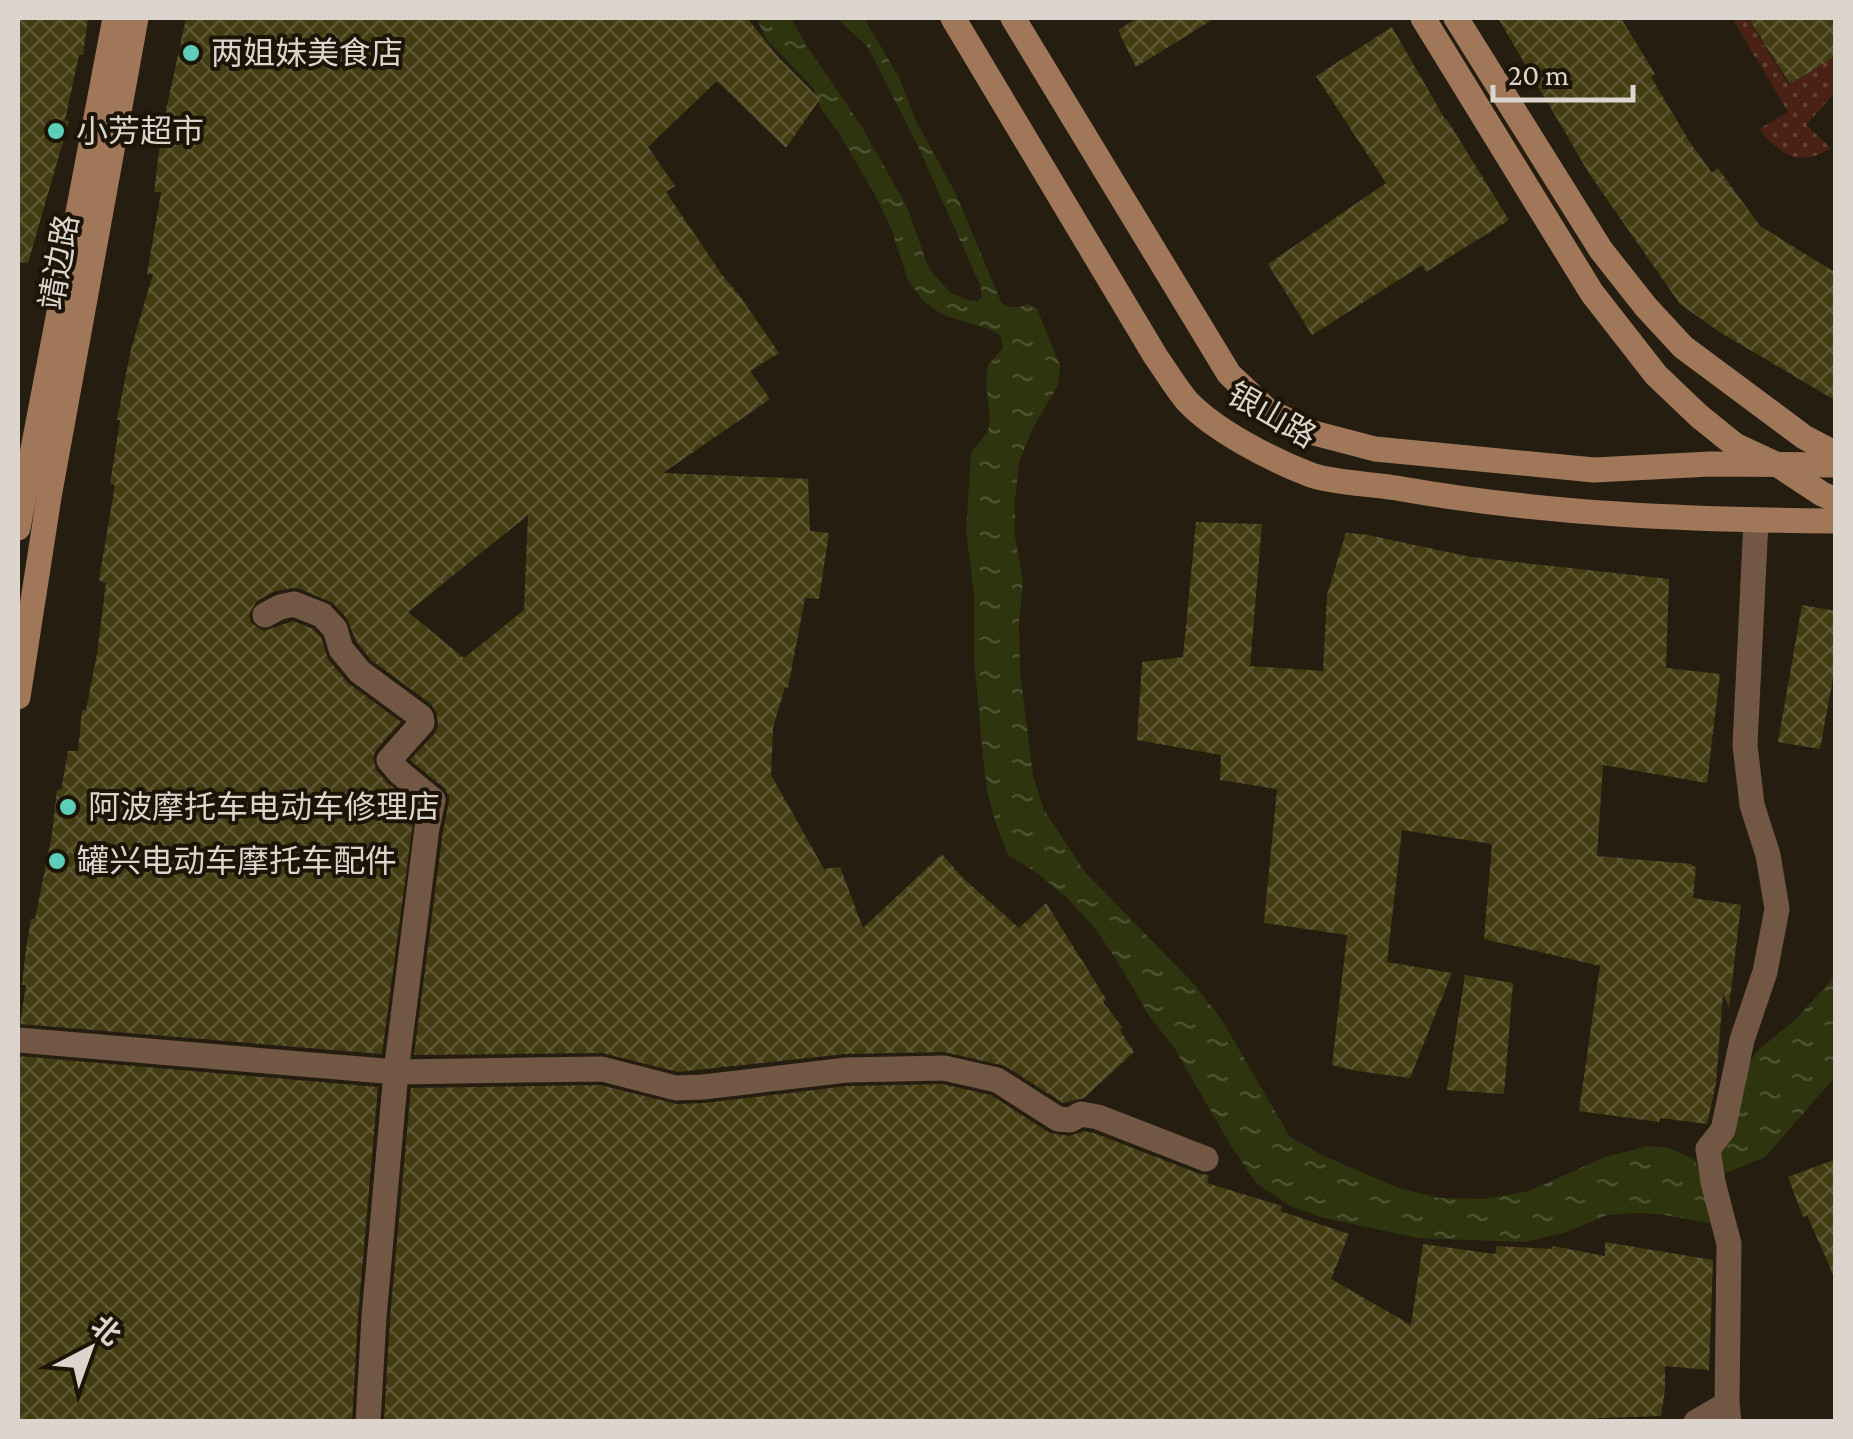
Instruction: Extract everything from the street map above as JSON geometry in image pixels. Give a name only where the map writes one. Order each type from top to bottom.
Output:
[{"type":"main road","name":"靖边路","points":[[18,528],[115,18]]},
{"type":"main road","name":"靖边路","points":[[18,697],[48,497],[136,18]]},
{"type":"main road","name":"银山路","points":[[953,18],[1156,357],[1188,402],[1229,434],[1316,477],[1475,501],[1596,514],[1836,521]]},
{"type":"main road","name":"银山路","points":[[1013,18],[1229,374],[1267,410],[1310,432],[1375,449],[1471,459],[1594,470],[1710,464],[1836,465]]},
{"type":"main road","name":"银山路","points":[[1423,18],[1592,293],[1656,376],[1735,444],[1836,500]]},
{"type":"main road","points":[[1456,18],[1602,250],[1646,307],[1683,347],[1804,437],[1836,454]]},
{"type":"street","points":[[1696,1422],[1728,1413],[1729,1244],[1708,1149],[1723,1130],[1742,1040],[1766,972],[1776,909],[1768,855],[1752,805],[1745,745],[1756,521]]},
{"type":"street","points":[[265,615],[294,604],[322,615],[360,672],[421,716],[422,723],[389,760],[433,800],[396,1072],[368,1422]]},
{"type":"street","points":[[18,1040],[396,1072],[602,1069],[676,1088],[847,1070],[944,1068],[997,1080],[1058,1119],[1070,1120],[1081,1114],[1098,1117],[1206,1159]]},
{"type":"shaded area","points":[[1732,18],[1747,18],[1789,85],[1835,57],[1835,93],[1806,125],[1831,148],[1810,157],[1791,156],[1759,129],[1788,112]]},
{"type":"water","points":[[756,18],[791,18],[862,127],[908,209],[933,274],[951,293],[977,301],[982,297],[981,287],[917,144],[867,46],[836,18],[864,18],[900,79],[915,119],[956,194],[1001,302],[1011,307],[1028,304],[1037,309],[1060,365],[1058,385],[1019,462],[1015,499],[1015,536],[1023,582],[1020,672],[1033,775],[1044,810],[1084,871],[1193,983],[1222,1020],[1290,1137],[1398,1188],[1439,1198],[1483,1199],[1529,1191],[1605,1157],[1648,1146],[1669,1148],[1695,1160],[1715,1224],[1635,1213],[1607,1215],[1567,1232],[1524,1242],[1418,1238],[1320,1217],[1290,1206],[1256,1183],[1175,1049],[1148,1014],[1095,928],[1067,898],[1008,855],[997,827],[984,767],[974,658],[974,593],[966,531],[971,453],[988,431],[988,365],[1003,348],[1001,336],[943,315],[923,301],[908,280],[875,195],[821,109],[814,89],[767,40]]},
{"type":"water","points":[[1835,976],[1835,1077],[1765,1157],[1721,1175],[1719,1149],[1748,1065],[1757,1051],[1795,1020]]},
{"type":"building","points":[[18,18],[88,18],[83,55],[79,55],[65,120],[69,121],[28,263],[18,262]]},
{"type":"building","points":[[186,18],[747,18],[779,58],[820,99],[786,148],[717,81],[648,147],[675,186],[666,192],[779,353],[750,371],[770,399],[663,473],[808,479],[810,531],[829,533],[819,599],[805,598],[788,688],[785,687],[773,728],[771,775],[824,869],[840,867],[863,928],[942,854],[1019,928],[1046,903],[1134,1052],[1084,1098],[1063,1103],[1005,1066],[944,1052],[845,1054],[678,1072],[602,1053],[414,1055],[449,796],[410,760],[435,733],[437,714],[431,704],[371,660],[333,603],[292,588],[257,601],[249,614],[251,623],[264,631],[293,621],[313,629],[321,637],[328,659],[348,683],[401,722],[373,757],[376,770],[415,806],[382,1054],[20,1024],[26,948],[52,834],[57,790],[61,790],[68,751],[78,751],[82,710],[86,710],[97,654],[106,583],[99,580],[115,485],[110,484],[117,420],[131,349],[153,274],[147,274],[161,192],[154,192],[162,129]],"holes":[[[528,515],[524,610],[464,658],[408,612]]]},
{"type":"building","points":[[1137,18],[1215,18],[1136,67],[1118,30]]},
{"type":"building","points":[[1498,18],[1621,18],[1655,74],[1651,77],[1712,173],[1718,168],[1760,226],[1836,273],[1836,401],[1680,304],[1590,175]]},
{"type":"building","points":[[1748,18],[1836,18],[1836,56],[1790,84]]},
{"type":"building","points":[[1392,27],[1509,220],[1426,272],[1422,265],[1312,335],[1268,264],[1386,183],[1316,76]]},
{"type":"building","points":[[1196,522],[1262,524],[1250,666],[1323,671],[1327,595],[1346,533],[1471,557],[1669,579],[1666,668],[1720,674],[1707,783],[1603,765],[1597,856],[1692,864],[1696,867],[1693,898],[1741,905],[1729,1008],[1723,993],[1716,1083],[1707,1124],[1579,1111],[1600,966],[1484,939],[1492,844],[1402,830],[1387,962],[1452,973],[1410,1078],[1332,1065],[1347,935],[1264,923],[1277,789],[1220,780],[1221,755],[1137,740],[1142,662],[1183,657]]},
{"type":"building","points":[[1802,605],[1836,611],[1836,662],[1820,749],[1778,742]]},
{"type":"building","points":[[1465,975],[1513,983],[1504,1094],[1447,1090]]},
{"type":"building","points":[[18,1056],[378,1087],[352,1422],[18,1422]]},
{"type":"building","points":[[942,1084],[991,1095],[1050,1133],[1094,1133],[1209,1175],[1207,1183],[1282,1206],[1280,1211],[1349,1234],[1331,1279],[1411,1325],[1423,1244],[1495,1254],[1497,1246],[1553,1246],[1605,1256],[1605,1242],[1713,1260],[1709,1370],[1665,1366],[1661,1416],[1497,1422],[384,1422],[411,1088],[600,1085],[677,1104],[848,1086]]},
{"type":"building","points":[[1836,1159],[1836,1281],[1807,1215],[1803,1217],[1788,1177]]},
{"type":"place","name":"两姐妹美食店","points":[[191,53]]},
{"type":"place","name":"小芳超市","points":[[56,131]]},
{"type":"place","name":"阿波摩托车电动车修理店","points":[[68,807]]},
{"type":"place","name":"罐兴电动车摩托车配件","points":[[57,861]]}]
